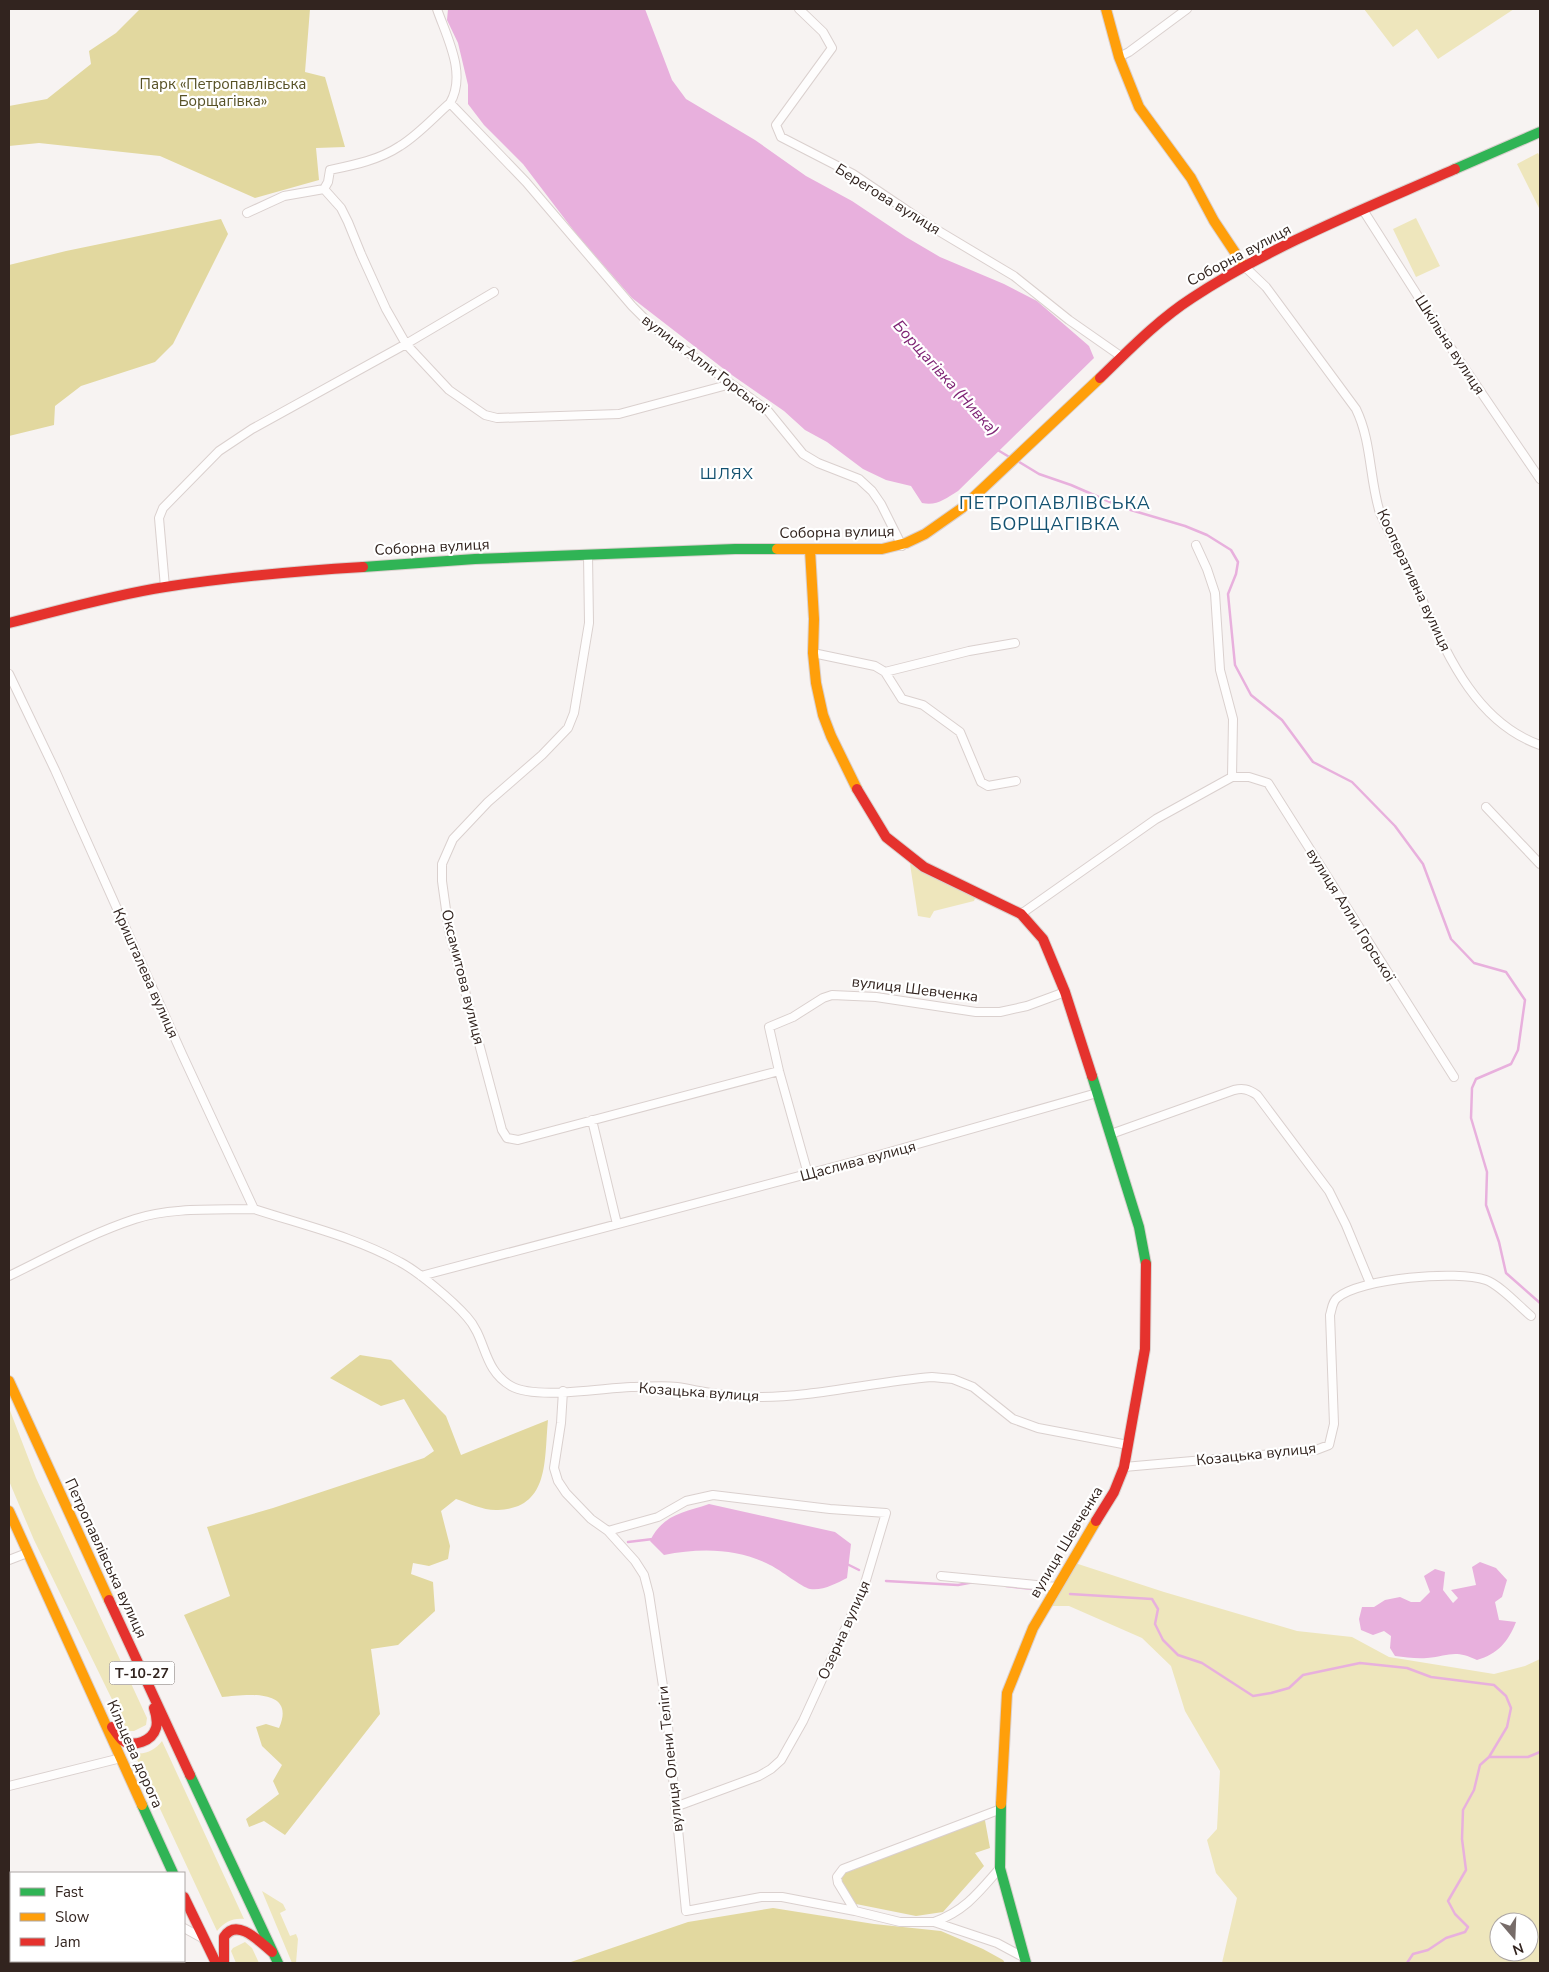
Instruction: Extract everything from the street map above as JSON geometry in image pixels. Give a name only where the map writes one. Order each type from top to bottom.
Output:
[{"type":"main road","points":[[1106,9],[1119,57],[1139,108],[1191,178],[1214,221],[1244,266]]},
{"type":"main road","name":"Соборна вулиця","points":[[9,623],[90,602],[165,587],[276,574],[402,563],[735,549],[882,549],[902,546],[932,531],[962,508],[1159,323],[1190,299],[1244,266],[1363,210],[1540,132]]},
{"type":"main road","name":"вулиця Шевченка","points":[[810,550],[814,618],[813,654],[816,683],[823,715],[831,736],[856,788],[886,837],[924,866],[1020,914],[1043,939],[1065,992],[1111,1134],[1139,1227],[1146,1261],[1147,1298],[1144,1350],[1124,1467],[1114,1492],[1033,1628],[1007,1693],[1000,1868],[1026,1961]]},
{"type":"main road","name":"Петропавлівська вулиця","points":[[9,1382],[276,1959]]},
{"type":"main road","name":"Кільцева дорога","points":[[9,1511],[173,1872]]},
{"type":"main road","points":[[100,1713],[122,1740],[131,1744],[141,1743],[149,1739],[156,1730],[158,1721],[150,1688]]},
{"type":"main road","points":[[185,1899],[216,1963]]},
{"type":"main road","points":[[224,1963],[223,1939],[226,1933],[232,1929],[239,1928],[245,1930],[276,1959]]},
{"type":"street","points":[[324,189],[328,182],[330,170],[357,165],[400,146],[450,103],[457,86],[456,68],[438,9]]},
{"type":"street","name":"Берегова вулиця","points":[[799,9],[822,32],[832,48],[776,125],[781,136],[853,174],[927,224],[1014,276],[1070,320],[1122,357]]},
{"type":"street","points":[[1119,57],[1129,52],[1187,9]]},
{"type":"street","name":"вулиця Алли Горської","points":[[450,103],[526,182],[632,306],[652,326],[768,411],[803,454],[818,464],[859,479],[872,491],[881,504],[902,546]]},
{"type":"street","points":[[247,213],[284,196],[324,189]]},
{"type":"street","points":[[324,189],[341,208],[386,309],[406,344],[449,390],[485,415],[497,418],[619,414],[731,384]]},
{"type":"street","name":"Шкільна вулиця","points":[[1363,210],[1451,348],[1540,479]]},
{"type":"street","name":"Кооперативна вулиця","points":[[1244,266],[1266,288],[1356,409],[1363,423],[1368,442],[1375,498],[1380,513],[1444,647],[1462,678],[1489,714],[1524,739],[1540,745]]},
{"type":"street","points":[[165,587],[159,518],[163,508],[219,451],[252,429],[406,344],[494,292]]},
{"type":"street","points":[[1020,914],[1156,819],[1232,777],[1233,719],[1220,670],[1215,593],[1196,545]]},
{"type":"street","name":"Оксамитова вулиця","points":[[588,555],[589,622],[574,713],[568,728],[554,743],[488,802],[453,839],[442,864],[442,881],[449,932],[502,1130],[507,1138],[518,1140],[779,1071]]},
{"type":"street","points":[[885,672],[969,651],[1015,642]]},
{"type":"street","points":[[813,654],[874,666],[885,672],[902,699],[923,704],[960,732],[980,782],[988,786],[1016,781]]},
{"type":"street","name":"Кришталева вулиця","points":[[9,674],[55,770],[178,1045],[254,1209]]},
{"type":"street","name":"вулиця Алли Горської","points":[[1232,777],[1249,777],[1268,783],[1454,1077]]},
{"type":"street","points":[[1486,807],[1540,864]]},
{"type":"street","name":"вулиця Шевченка","points":[[808,1174],[779,1071],[769,1026],[793,1017],[823,998],[832,995],[876,997],[976,1012],[1000,1012],[1027,1006],[1065,992]]},
{"type":"street","points":[[1111,1134],[1234,1090],[1243,1088],[1257,1094],[1329,1191],[1346,1225],[1370,1284]]},
{"type":"street","name":"Щаслива вулиця","points":[[421,1276],[808,1174],[1097,1093]]},
{"type":"street","points":[[592,1120],[617,1224]]},
{"type":"street","points":[[9,1276],[90,1237],[136,1218],[191,1211],[254,1209]]},
{"type":"street","name":"Козацька вулиця","points":[[254,1209],[319,1230],[401,1262],[421,1276],[467,1316],[474,1325],[491,1367],[500,1378],[513,1387],[532,1391],[563,1392],[631,1387],[675,1387],[714,1394],[752,1397],[799,1395],[913,1379],[946,1379],[973,1387],[1013,1419],[1038,1428],[1128,1445]]},
{"type":"street","name":"Козацька вулиця","points":[[1124,1467],[1316,1450],[1329,1445],[1334,1424],[1330,1315],[1332,1305],[1337,1298],[1370,1284],[1425,1276],[1475,1277],[1487,1280],[1531,1316]]},
{"type":"street","name":"вулиця Олени Теліги","points":[[563,1392],[561,1423],[554,1468],[558,1481],[566,1493],[591,1519],[608,1531],[635,1561],[644,1575],[649,1594],[666,1706],[686,1910],[761,1897],[782,1897],[900,1922],[934,1922]]},
{"type":"street","name":"Озерна вулиця","points":[[608,1531],[658,1517],[686,1501],[713,1495],[830,1509],[886,1512],[863,1590],[803,1721],[781,1760],[759,1776],[675,1807]]},
{"type":"street","points":[[9,1560],[27,1553]]},
{"type":"street","points":[[941,1576],[1057,1587]]},
{"type":"street","points":[[9,1786],[120,1758]]},
{"type":"street","points":[[855,1911],[836,1877],[843,1869],[1001,1809]]},
{"type":"street","points":[[934,1922],[950,1916],[964,1907],[1000,1868]]},
{"type":"street","points":[[934,1922],[997,1943],[1026,1961]]},
{"type":"street","points":[[185,1928],[204,1939]]},
{"type":"shaded area","points":[[1364,9],[1514,9],[1438,59],[1417,29],[1393,47]]},
{"type":"shaded area","points":[[1538,153],[1540,157],[1540,210],[1517,164]]},
{"type":"shaded area","points":[[1416,218],[1440,266],[1416,277],[1393,229]]},
{"type":"shaded area","points":[[910,864],[976,896],[974,901],[934,911],[930,918],[918,916]]},
{"type":"shaded area","points":[[9,1408],[36,1478],[147,1718],[146,1725],[134,1731],[129,1731],[126,1728],[34,1540],[9,1481]]},
{"type":"shaded area","points":[[1075,1563],[1164,1592],[1297,1631],[1352,1637],[1389,1657],[1494,1674],[1525,1666],[1540,1659],[1540,1963],[1222,1963],[1237,1898],[1216,1873],[1207,1840],[1217,1829],[1220,1771],[1185,1711],[1171,1666],[1142,1638],[1069,1606],[1051,1606]]},
{"type":"shaded area","points":[[162,1741],[244,1919],[229,1921],[217,1931],[134,1753],[150,1751]]},
{"type":"shaded area","points":[[262,1891],[283,1904],[286,1910],[280,1913],[290,1936],[296,1934],[298,1939],[296,1963],[292,1963]]},
{"type":"shaded area","points":[[245,1942],[252,1948],[259,1963],[236,1963],[231,1951]]},
{"type":"green space","name":"Парк «Петропавлівська Борщагівка»","points":[[140,9],[310,9],[305,72],[325,77],[345,147],[316,148],[319,180],[255,198],[160,156],[39,143],[9,146],[9,106],[47,99],[91,64],[89,51],[116,33]]},
{"type":"green space","points":[[221,219],[228,234],[173,344],[155,362],[81,386],[55,406],[54,425],[9,436],[9,265],[66,251]]},
{"type":"green space","points":[[360,1355],[391,1360],[446,1416],[461,1455],[548,1420],[544,1466],[536,1491],[527,1501],[515,1507],[498,1510],[488,1509],[456,1499],[441,1511],[450,1546],[448,1559],[429,1566],[413,1563],[411,1574],[433,1582],[435,1611],[398,1645],[371,1649],[380,1714],[285,1835],[264,1821],[249,1827],[246,1819],[279,1794],[273,1781],[282,1765],[262,1746],[256,1727],[266,1724],[279,1728],[283,1715],[281,1706],[275,1700],[266,1696],[243,1695],[222,1697],[184,1615],[230,1596],[207,1527],[273,1508],[424,1458],[434,1451],[404,1399],[381,1406],[330,1378]]},
{"type":"green space","points":[[984,1815],[990,1848],[975,1853],[984,1866],[943,1912],[916,1916],[856,1904],[838,1879],[846,1872]]},
{"type":"green space","points":[[773,1908],[874,1924],[941,1931],[983,1949],[1005,1963],[568,1963],[688,1922]]},
{"type":"water","points":[[448,9],[645,9],[672,80],[686,99],[755,140],[806,176],[852,201],[940,257],[1004,284],[1037,301],[1089,346],[1094,358],[958,491],[937,503],[922,503],[911,486],[886,480],[863,469],[827,442],[805,430],[784,411],[729,373],[632,298],[577,235],[523,164],[484,125],[468,104],[468,85],[458,43],[447,20]]},
{"type":"water","points":[[709,1504],[835,1532],[851,1544],[847,1578],[825,1588],[810,1589],[770,1565],[745,1555],[718,1551],[691,1551],[664,1555],[650,1541],[661,1525],[668,1520]]},
{"type":"water","points":[[1480,1562],[1496,1568],[1507,1580],[1502,1597],[1495,1602],[1499,1620],[1516,1622],[1506,1641],[1491,1654],[1477,1660],[1457,1654],[1423,1658],[1395,1656],[1390,1648],[1391,1636],[1384,1631],[1373,1635],[1361,1630],[1359,1619],[1362,1607],[1374,1607],[1385,1600],[1400,1597],[1411,1602],[1420,1602],[1430,1592],[1424,1576],[1435,1569],[1445,1572],[1443,1590],[1453,1603],[1458,1598],[1451,1590],[1476,1585],[1472,1567]]},
{"type":"waterway","name":"Борщагівка (Нивка)","points":[[996,449],[1011,458]]},
{"type":"waterway","name":"Борщагівка (Нивка)","points":[[1016,460],[1039,474],[1071,485],[1124,508],[1185,526],[1207,535],[1231,550],[1238,562],[1236,574],[1228,594],[1235,665],[1251,695],[1282,720],[1313,762],[1352,782],[1395,826],[1423,864],[1451,939],[1474,963],[1506,972],[1525,1000],[1518,1050],[1511,1064],[1476,1079],[1472,1088],[1471,1118],[1487,1172],[1486,1205],[1499,1242],[1506,1273],[1540,1303]]},
{"type":"waterway","points":[[628,1542],[653,1539]]},
{"type":"waterway","points":[[847,1564],[859,1570]]},
{"type":"waterway","points":[[886,1581],[958,1585],[974,1582]]},
{"type":"waterway","points":[[1006,1586],[1041,1590]]},
{"type":"waterway","points":[[1070,1594],[1152,1599],[1158,1609],[1155,1624],[1163,1640],[1178,1655],[1202,1663],[1253,1696],[1289,1688],[1303,1675],[1360,1663],[1407,1668],[1431,1677],[1494,1685],[1506,1696],[1511,1708],[1507,1727],[1489,1757]]},
{"type":"waterway","name":"Борщагівка (Нивка)","points":[[1407,1963],[1413,1954],[1428,1950],[1446,1938],[1465,1932],[1468,1927],[1455,1914],[1448,1901],[1466,1870],[1462,1839],[1463,1810],[1474,1790],[1480,1765],[1489,1757],[1528,1757],[1540,1752]]},
{"type":"traffic: fast","points":[[1455,169],[1540,132]]},
{"type":"traffic: fast","points":[[363,567],[475,559],[777,549]]},
{"type":"traffic: fast","points":[[1092,1076],[1139,1227],[1146,1264]]},
{"type":"traffic: fast","points":[[190,1775],[278,1963]]},
{"type":"traffic: fast","points":[[1001,1804],[1000,1868],[1026,1963]]},
{"type":"traffic: fast","points":[[142,1805],[173,1872]]},
{"type":"traffic: slow","points":[[1106,9],[1119,57],[1139,107],[1191,178],[1214,221],[1244,266]]},
{"type":"traffic: slow","points":[[777,549],[882,549],[906,543],[925,534],[962,508],[1100,378]]},
{"type":"traffic: slow","points":[[810,550],[814,619],[813,653],[816,683],[823,715],[831,736],[857,789]]},
{"type":"traffic: slow","points":[[9,1381],[109,1600]]},
{"type":"traffic: slow","points":[[9,1511],[142,1805]]},
{"type":"traffic: slow","points":[[1001,1804],[1007,1693],[1033,1628],[1096,1521]]},
{"type":"traffic: jam","points":[[1100,378],[1167,316],[1223,279],[1254,261],[1320,228],[1455,169]]},
{"type":"traffic: jam","points":[[9,623],[106,598],[146,590],[214,580],[363,567]]},
{"type":"traffic: jam","points":[[857,789],[886,837],[924,867],[1021,914],[1043,939],[1065,992],[1092,1076]]},
{"type":"traffic: jam","points":[[1096,1521],[1114,1492],[1124,1467],[1145,1349],[1146,1264]]},
{"type":"traffic: jam","points":[[109,1600],[190,1775]]},
{"type":"traffic: jam","points":[[112,1727],[122,1740],[127,1742],[137,1743],[147,1740],[156,1728],[157,1720],[154,1708]]},
{"type":"traffic: jam","points":[[185,1899],[216,1963]]},
{"type":"traffic: jam","points":[[224,1963],[224,1937],[229,1931],[242,1930],[272,1952]]},
{"type":"district","name":"ШЛЯХ","points":[[727,474]]},
{"type":"district","name":"ПЕТРОПАВЛІВСЬКА БОРЩАГІВКА","points":[[1055,513]]}]
